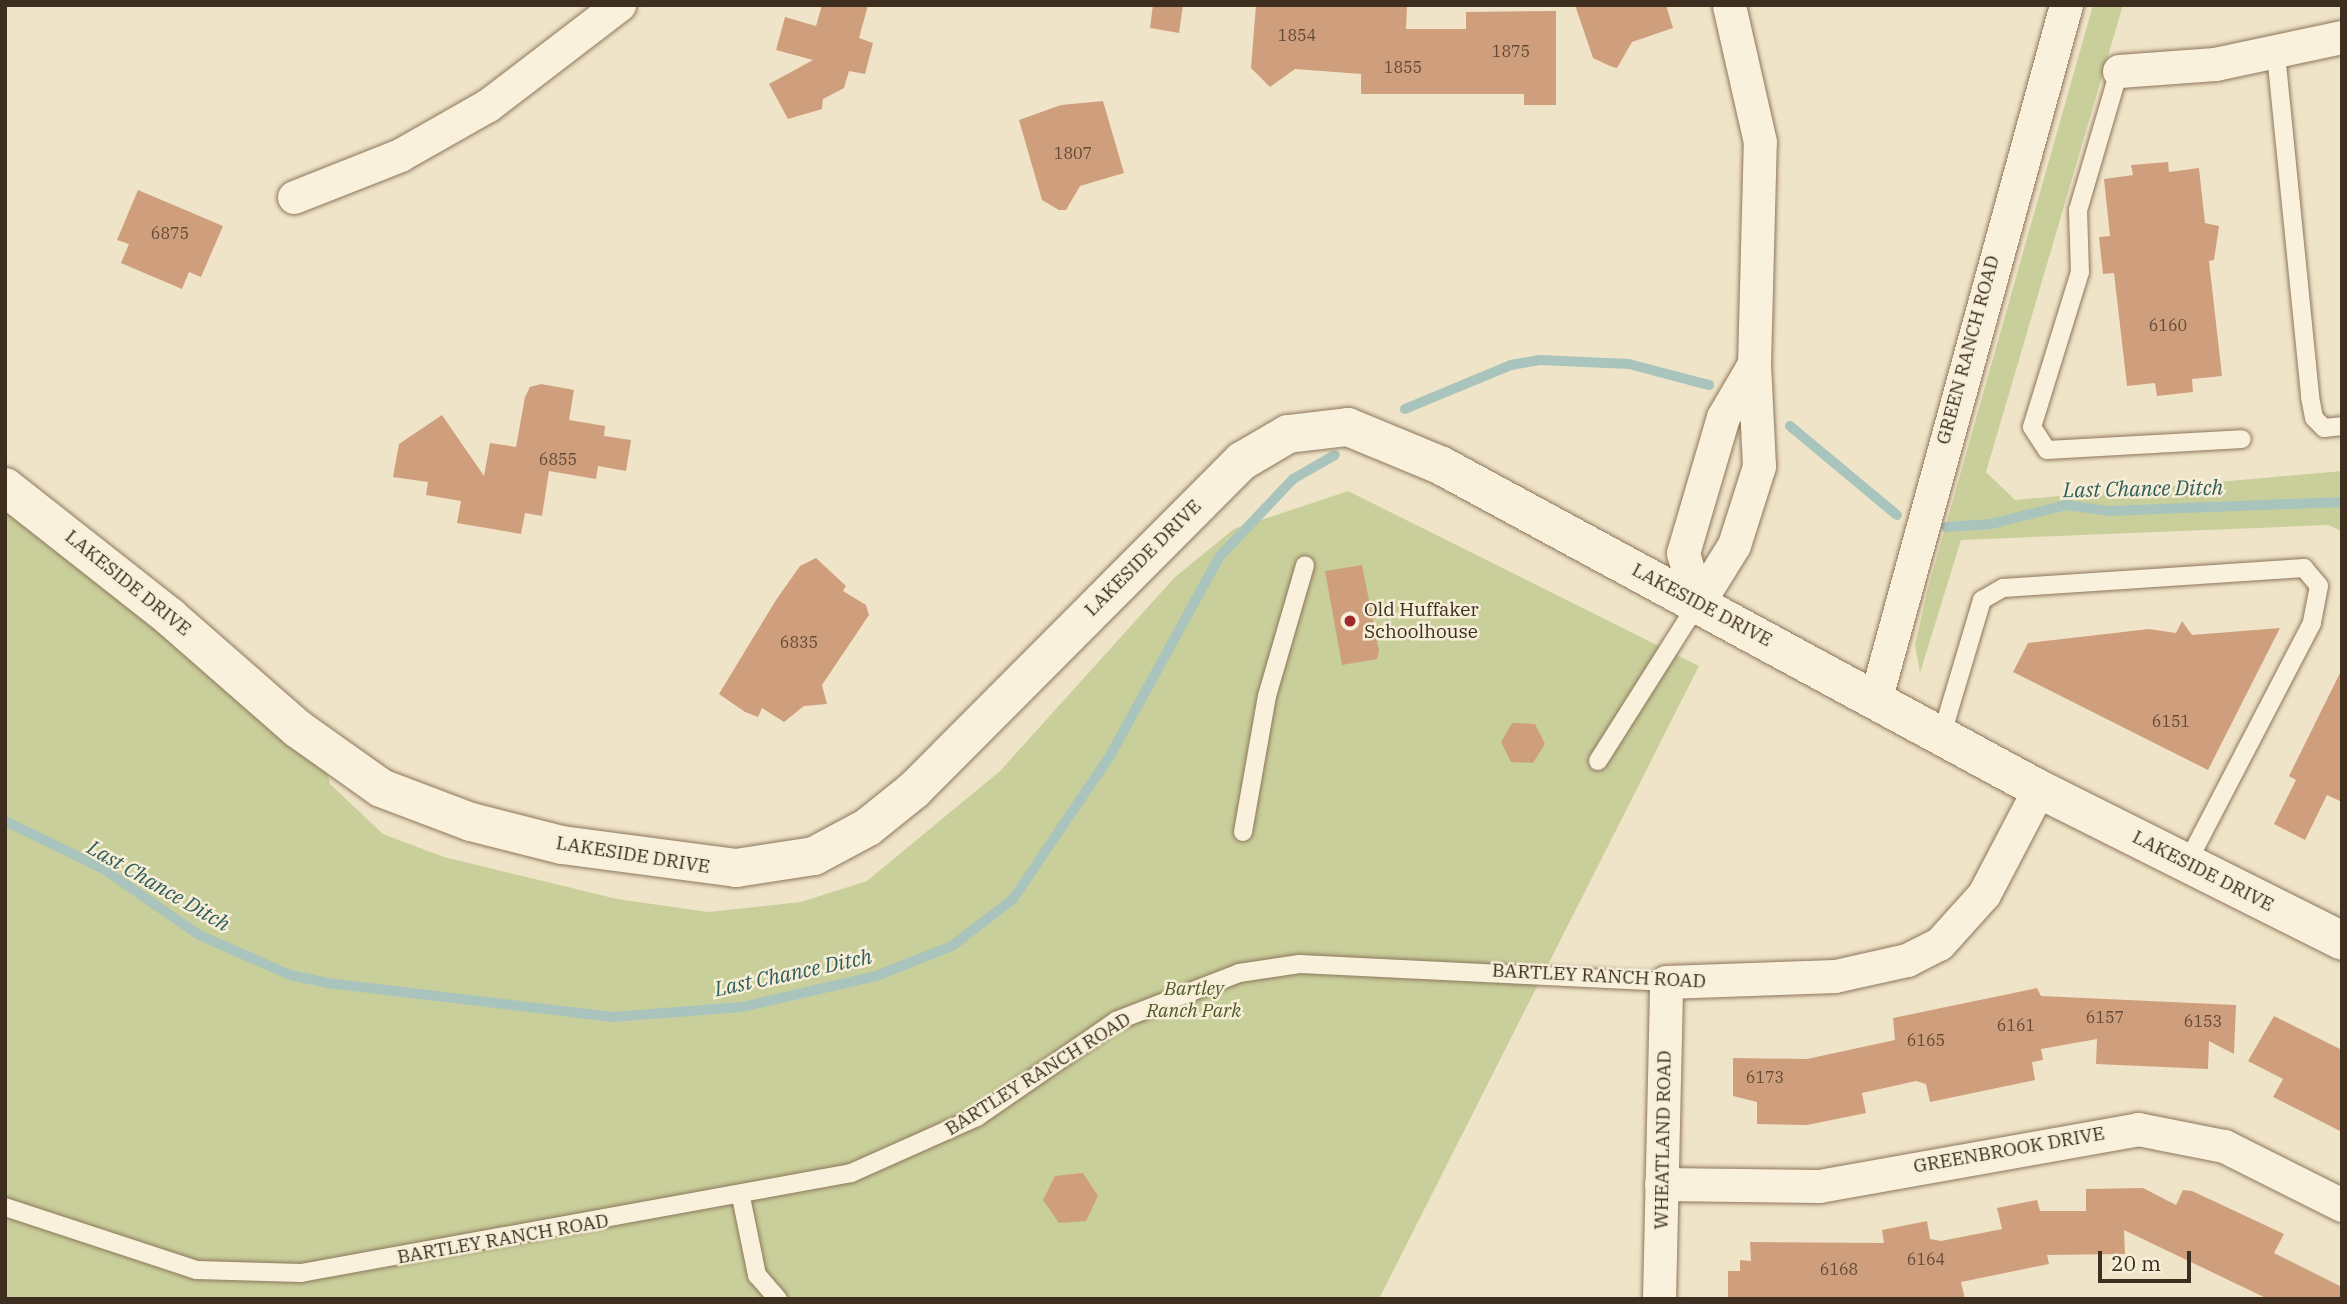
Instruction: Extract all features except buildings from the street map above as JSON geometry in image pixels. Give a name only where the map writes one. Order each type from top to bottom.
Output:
[{"type":"street","points":[[295,197],[400,155],[488,106],[619,5]]},
{"type":"street","points":[[1698,604],[1734,545],[1759,466],[1754,364],[1763,211],[1756,116],[1729,5]]},
{"type":"street","name":"GREEN RANCH ROAD","points":[[1876,697],[2066,5]]},
{"type":"street","points":[[2119,71],[2276,54],[2342,37]]},
{"type":"street","points":[[1698,604],[1683,554],[1723,417],[1754,364]]},
{"type":"street","name":"LAKESIDE DRIVE","points":[[5,488],[178,623],[298,729],[381,788],[504,831],[707,867],[789,863],[869,827],[914,790],[1242,461],[1307,428],[1348,427],[1382,436],[1876,697],[2039,789],[2342,941]]},
{"type":"street","name":"BARTLEY RANCH ROAD","points":[[1667,982],[1835,976],[1907,960],[1939,944],[1984,894],[2039,789]]},
{"type":"street","name":"WHEATLAND ROAD","points":[[1660,1299],[1667,982]]},
{"type":"street","name":"GREENBROOK DRIVE","points":[[1661,1184],[1819,1186],[2138,1129],[2224,1146],[2342,1205]]},
{"type":"lane","points":[[2276,54],[2309,397],[2319,423],[2342,426]]},
{"type":"lane","points":[[2119,71],[2078,210],[2080,272],[2032,427],[2046,450],[2242,439]]},
{"type":"lane","points":[[1244,832],[1267,696],[1304,565]]},
{"type":"lane","points":[[1942,734],[1982,600],[2003,588],[2305,568],[2319,586],[2312,623],[2187,863]]},
{"type":"lane","points":[[1598,761],[1698,604]]},
{"type":"lane","name":"BARTLEY RANCH ROAD","points":[[5,1207],[197,1270],[247,1276],[457,1249],[741,1197],[851,1172],[929,1142],[977,1117],[1116,1021],[1172,995],[1278,964],[1479,969],[1667,982]]},
{"type":"lane","points":[[741,1197],[757,1275],[778,1299]]},
{"type":"green space","points":[[2093,5],[2123,5],[1986,472],[2015,500],[2342,471],[2342,531],[2328,525],[1961,540],[1920,673],[1915,645],[1927,592]]},
{"type":"green space","name":"Bartley Ranch Park","points":[[1348,491],[1699,666],[1379,1299],[5,1299],[5,494],[323,757],[330,784],[383,834],[444,857],[617,899],[708,912],[801,902],[867,881],[1000,771],[1175,577],[1234,529]]},
{"type":"waterway","name":"Last Chance Ditch","points":[[1405,409],[1511,365],[1540,360],[1629,364],[1709,385]]},
{"type":"waterway","name":"Last Chance Ditch","points":[[1790,426],[1897,515]]},
{"type":"waterway","name":"Last Chance Ditch","points":[[5,821],[102,868],[199,935],[290,975],[327,983],[612,1017],[742,1007],[876,976],[952,946],[1013,899],[1111,754],[1220,556],[1293,479],[1335,455]]},
{"type":"waterway","name":"Last Chance Ditch","points":[[1946,527],[1991,524],[2066,505],[2108,511],[2342,502]]},
{"type":"place","name":"Old Huffaker Schoolhouse","points":[[1350,621]]}]
